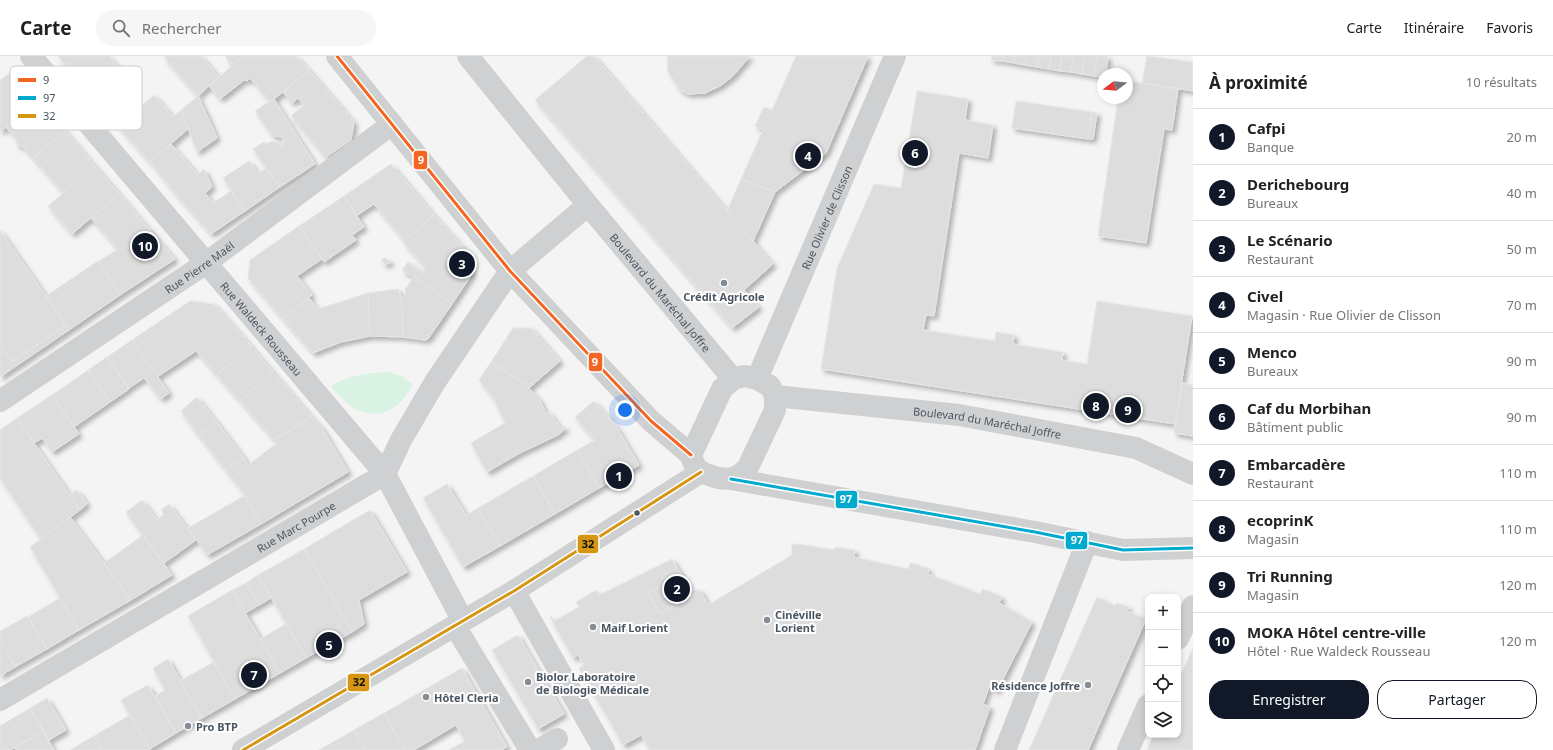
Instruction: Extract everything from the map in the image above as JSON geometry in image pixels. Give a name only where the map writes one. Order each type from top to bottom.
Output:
[{"type":"street","name":"Rue Waldeck Rousseau","points":[[31,56],[39,66]]},
{"type":"street","points":[[337,56],[510,271],[651,421],[696,463],[719,479],[731,479],[1087,542],[1123,550],[1193,548]]},
{"type":"street","name":"Boulevard du Maréchal Joffre","points":[[468,56],[588,205],[733,379]]},
{"type":"street","name":"Rue Olivier de Clisson","points":[[757,379],[896,56]]},
{"type":"street","name":"Rue Pierre Maël","points":[[0,402],[206,263],[392,124]]},
{"type":"street","name":"Rue Waldeck Rousseau","points":[[94,130],[385,474],[459,624],[530,750]]},
{"type":"street","points":[[385,474],[401,440],[435,382],[510,271],[588,205]]},
{"type":"street","points":[[243,750],[268,744],[514,591],[696,463],[722,389],[733,379],[746,376],[757,379],[770,386],[775,396],[775,410],[748,467],[743,474],[731,479]]},
{"type":"street","name":"Boulevard du Maréchal Joffre","points":[[775,396],[959,415],[1128,446],[1136,448],[1193,474]]},
{"type":"street","name":"Rue Marc Pourpe","points":[[0,700],[385,474]]},
{"type":"street","points":[[1005,750],[1087,542]]},
{"type":"street","points":[[514,591],[604,750]]},
{"type":"street","points":[[1181,632],[1193,606]]},
{"type":"street","points":[[1128,750],[1145,712]]},
{"type":"street","points":[[539,750],[557,739]]},
{"type":"green space","points":[[388,372],[402,376],[413,385],[399,404],[384,412],[372,414],[359,411],[346,402],[331,386],[345,379],[358,375]]},
{"type":"building","points":[[58,56],[109,56],[118,66],[67,66]]},
{"type":"building","points":[[201,56],[219,77],[198,96],[164,57]]},
{"type":"building","points":[[226,56],[243,56],[233,65],[226,58]]},
{"type":"building","points":[[243,56],[296,56],[309,70],[272,101],[270,101],[250,78],[247,81],[244,80],[220,99],[209,86]]},
{"type":"building","points":[[587,56],[594,56],[773,264],[744,290],[759,307],[732,328],[535,100]]},
{"type":"building","points":[[667,56],[750,56],[733,76],[720,86],[705,93],[688,94],[680,90],[668,72]]},
{"type":"building","points":[[796,56],[868,56],[826,153],[775,192],[741,179],[763,130],[755,126],[764,107],[772,110]]},
{"type":"building","points":[[992,56],[1004,56],[1003,61],[991,60]]},
{"type":"building","points":[[1004,56],[1015,56],[1014,63],[1003,61]]},
{"type":"building","points":[[1015,56],[1027,56],[1025,65],[1014,63]]},
{"type":"building","points":[[1027,56],[1039,56],[1037,67],[1025,65]]},
{"type":"building","points":[[1039,56],[1051,56],[1049,69],[1037,67]]},
{"type":"building","points":[[1051,56],[1062,56],[1060,71],[1049,69]]},
{"type":"building","points":[[1062,56],[1074,56],[1071,72],[1060,71]]},
{"type":"building","points":[[1074,56],[1085,56],[1082,74],[1071,72]]},
{"type":"building","points":[[1085,56],[1097,56],[1094,76],[1082,74]]},
{"type":"building","points":[[1097,56],[1108,56],[1107,68],[1097,68],[1097,76],[1094,76]]},
{"type":"building","points":[[1147,56],[1193,62],[1193,91],[1142,83]]},
{"type":"building","points":[[309,70],[354,122],[351,140],[326,157],[291,116],[304,105],[298,98],[292,103],[283,92]]},
{"type":"building","points":[[10,73],[10,124],[0,132],[0,80]]},
{"type":"building","points":[[1133,82],[1178,89],[1172,130],[1164,129],[1146,243],[1098,236],[1117,104],[1133,104]]},
{"type":"building","points":[[917,91],[968,99],[965,120],[993,125],[988,158],[959,153],[934,316],[926,315],[923,330],[995,341],[996,332],[1014,335],[1013,344],[1063,352],[1062,360],[1087,364],[1097,301],[1192,316],[1175,424],[821,369],[837,268],[874,184],[901,188]]},
{"type":"building","points":[[154,95],[173,117],[181,110],[188,129],[150,162],[122,130],[142,130],[142,105]]},
{"type":"building","points":[[198,96],[217,138],[197,152],[181,110]]},
{"type":"building","points":[[274,99],[315,164],[280,187],[253,149],[264,142],[267,144],[270,142],[278,142],[280,146],[284,144],[282,137],[273,136],[255,111]]},
{"type":"building","points":[[1016,101],[1092,112],[1088,139],[1012,128]]},
{"type":"building","points":[[1092,112],[1097,113],[1093,139],[1088,139]]},
{"type":"building","points":[[10,124],[10,130],[65,131],[33,158],[22,146],[17,145],[16,139],[6,127]]},
{"type":"building","points":[[65,131],[95,166],[64,193],[33,158]]},
{"type":"building","points":[[171,144],[198,175],[176,194],[150,162]]},
{"type":"building","points":[[249,161],[258,173],[266,168],[280,187],[245,211],[223,178]]},
{"type":"building","points":[[391,164],[434,215],[405,241],[374,204],[356,216],[344,196]]},
{"type":"building","points":[[95,166],[119,194],[72,234],[48,206]]},
{"type":"building","points":[[204,169],[212,187],[205,193],[213,203],[231,191],[245,211],[211,234],[176,194]]},
{"type":"building","points":[[741,179],[775,192],[753,241],[727,211]]},
{"type":"building","points":[[119,194],[175,259],[120,295],[98,262],[118,249],[91,218]]},
{"type":"building","points":[[344,196],[364,227],[352,235],[356,240],[324,262],[299,226]]},
{"type":"building","points":[[434,215],[471,256],[472,274],[452,304],[417,279],[426,267],[403,242]]},
{"type":"building","points":[[299,226],[322,259],[297,276],[312,295],[283,319],[248,278],[250,260]]},
{"type":"building","points":[[0,230],[66,325],[12,362],[4,351],[0,353]]},
{"type":"building","points":[[385,258],[391,262],[385,265],[381,259]]},
{"type":"building","points":[[98,261],[120,295],[69,330],[46,296]]},
{"type":"building","points":[[408,262],[422,272],[417,279],[402,270]]},
{"type":"building","points":[[414,277],[452,304],[428,339],[425,340],[403,337],[401,299],[406,292],[405,289]]},
{"type":"building","points":[[398,289],[401,296],[403,337],[370,336],[368,293]]},
{"type":"building","points":[[368,293],[370,336],[341,342],[313,353],[283,319],[309,298],[318,309]]},
{"type":"building","points":[[190,301],[214,304],[251,346],[217,375],[196,351],[157,377],[132,340]]},
{"type":"building","points":[[66,325],[69,330],[0,377],[0,353],[4,351],[12,362]]},
{"type":"building","points":[[513,328],[531,328],[560,361],[529,388],[491,362]]},
{"type":"building","points":[[132,340],[169,393],[161,399],[144,378],[129,388],[107,357]]},
{"type":"building","points":[[251,346],[273,372],[240,401],[217,375]]},
{"type":"building","points":[[107,357],[129,389],[110,402],[88,370]]},
{"type":"building","points":[[491,362],[525,384],[539,399],[546,413],[549,412],[561,428],[564,426],[566,428],[558,435],[520,453],[487,472],[471,443],[505,423],[494,399],[479,380]]},
{"type":"building","points":[[88,370],[110,402],[74,427],[52,395]]},
{"type":"building","points":[[273,372],[312,417],[274,440],[240,401]]},
{"type":"building","points":[[1182,383],[1193,385],[1193,436],[1174,433]]},
{"type":"building","points":[[52,395],[79,434],[52,452],[42,438],[34,443],[17,418]]},
{"type":"building","points":[[197,397],[216,421],[199,436],[181,411]]},
{"type":"building","points":[[594,401],[616,426],[639,465],[599,488],[577,450],[595,440],[575,417]]},
{"type":"building","points":[[312,417],[322,428],[348,472],[261,524],[239,487],[225,469],[244,458],[248,465],[277,443],[274,440]]},
{"type":"building","points":[[17,418],[80,510],[41,539],[0,478],[0,430]]},
{"type":"building","points":[[216,421],[244,458],[225,469],[199,436]]},
{"type":"building","points":[[577,450],[599,488],[555,514],[533,476]]},
{"type":"building","points":[[533,476],[555,514],[500,546],[478,508]]},
{"type":"building","points":[[447,484],[466,515],[478,508],[500,546],[463,567],[423,498]]},
{"type":"building","points":[[77,490],[87,504],[80,510],[69,495]]},
{"type":"building","points":[[244,496],[261,524],[207,555],[188,528]]},
{"type":"building","points":[[142,500],[157,520],[164,514],[161,510],[169,504],[196,540],[164,563],[126,512]]},
{"type":"building","points":[[370,510],[407,572],[359,600],[364,624],[352,632],[304,549]]},
{"type":"building","points":[[70,517],[131,600],[79,630],[30,547]]},
{"type":"building","points":[[143,535],[172,575],[131,600],[104,563]]},
{"type":"building","points":[[792,544],[834,550],[835,547],[855,550],[854,557],[908,569],[910,563],[914,564],[929,569],[928,574],[980,594],[983,589],[1002,597],[999,603],[1032,622],[997,691],[989,687],[983,704],[990,707],[975,750],[650,750],[641,735],[623,745],[579,668],[584,665],[578,655],[573,658],[550,617],[551,616],[554,621],[579,607],[576,602],[596,590],[599,595],[672,559],[677,567],[662,576],[666,583],[648,593],[660,614],[700,590],[708,605],[792,555]]},
{"type":"building","points":[[304,549],[352,632],[306,658],[258,575]]},
{"type":"building","points":[[677,567],[691,592],[700,590],[660,614],[648,593],[666,583],[662,576]]},
{"type":"building","points":[[258,575],[271,598],[259,605],[246,583]]},
{"type":"building","points":[[246,583],[259,605],[245,613],[232,590]]},
{"type":"building","points":[[232,590],[280,673],[235,699],[188,616]]},
{"type":"building","name":"Résidence Joffre","points":[[1097,597],[1115,606],[1117,603],[1129,607],[1127,611],[1145,619],[1088,750],[1029,750]]},
{"type":"building","points":[[60,598],[79,630],[47,649],[28,617]]},
{"type":"building","points":[[27,616],[47,649],[15,667],[0,641],[0,631]]},
{"type":"building","points":[[286,624],[306,658],[280,673],[260,639]]},
{"type":"building","name":"Biolor Laboratoire de Biologie Médicale","points":[[518,635],[564,714],[538,729],[492,650]]},
{"type":"building","points":[[0,641],[15,667],[0,676]]},
{"type":"building","points":[[1193,648],[1193,750],[1147,750],[1152,738],[1181,738],[1181,674]]},
{"type":"building","points":[[168,659],[202,718],[176,733],[155,696],[165,690],[153,668]]},
{"type":"building","points":[[214,662],[235,699],[202,718],[180,681]]},
{"type":"building","points":[[462,668],[507,747],[502,750],[449,750],[465,741],[456,725],[414,750],[405,750],[384,713]]},
{"type":"building","points":[[148,685],[176,733],[150,749],[121,700]]},
{"type":"building","points":[[47,698],[66,730],[49,740],[30,708]]},
{"type":"building","points":[[30,708],[43,731],[10,750],[0,750],[0,726]]},
{"type":"building","points":[[384,713],[405,750],[365,750],[354,730]]},
{"type":"building","points":[[130,715],[150,749],[102,750],[94,736]]},
{"type":"building","points":[[354,730],[365,750],[319,750]]},
{"type":"building","points":[[43,731],[54,750],[16,750],[15,748]]},
{"type":"building","points":[[94,736],[102,750],[70,750]]},
{"type":"transit line","name":"9","points":[[337,56],[510,271],[651,421],[691,455]]},
{"type":"transit line","name":"32","points":[[243,750],[514,591],[701,472]]},
{"type":"transit line","name":"97","points":[[731,479],[1035,532],[1123,550],[1193,548]]},
{"type":"place","name":"Caf du Morbihan","points":[[915,153]]},
{"type":"place","name":"Civel","points":[[808,156]]},
{"type":"place","name":"MOKA Hôtel centre-ville","points":[[145,246]]},
{"type":"place","name":"Le Scénario","points":[[462,264]]},
{"type":"place","name":"Crédit Agricole","points":[[724,283]]},
{"type":"place","name":"ecoprinK","points":[[1096,406]]},
{"type":"place","name":"Tri Running","points":[[1128,410]]},
{"type":"place","name":"Cafpi","points":[[619,476]]},
{"type":"place","name":"Derichebourg","points":[[677,589]]},
{"type":"place","name":"Cinéville Lorient","points":[[767,620]]},
{"type":"place","name":"Maif Lorient","points":[[593,627]]},
{"type":"place","name":"Menco","points":[[329,645]]},
{"type":"place","name":"Embarcadère","points":[[254,675]]},
{"type":"place","name":"Biolor Laboratoire de Biologie Médicale","points":[[528,682]]},
{"type":"place","name":"Résidence Joffre","points":[[1088,685]]},
{"type":"place","name":"Hôtel Cleria","points":[[426,697]]},
{"type":"place","name":"Pro BTP","points":[[188,726]]}]
